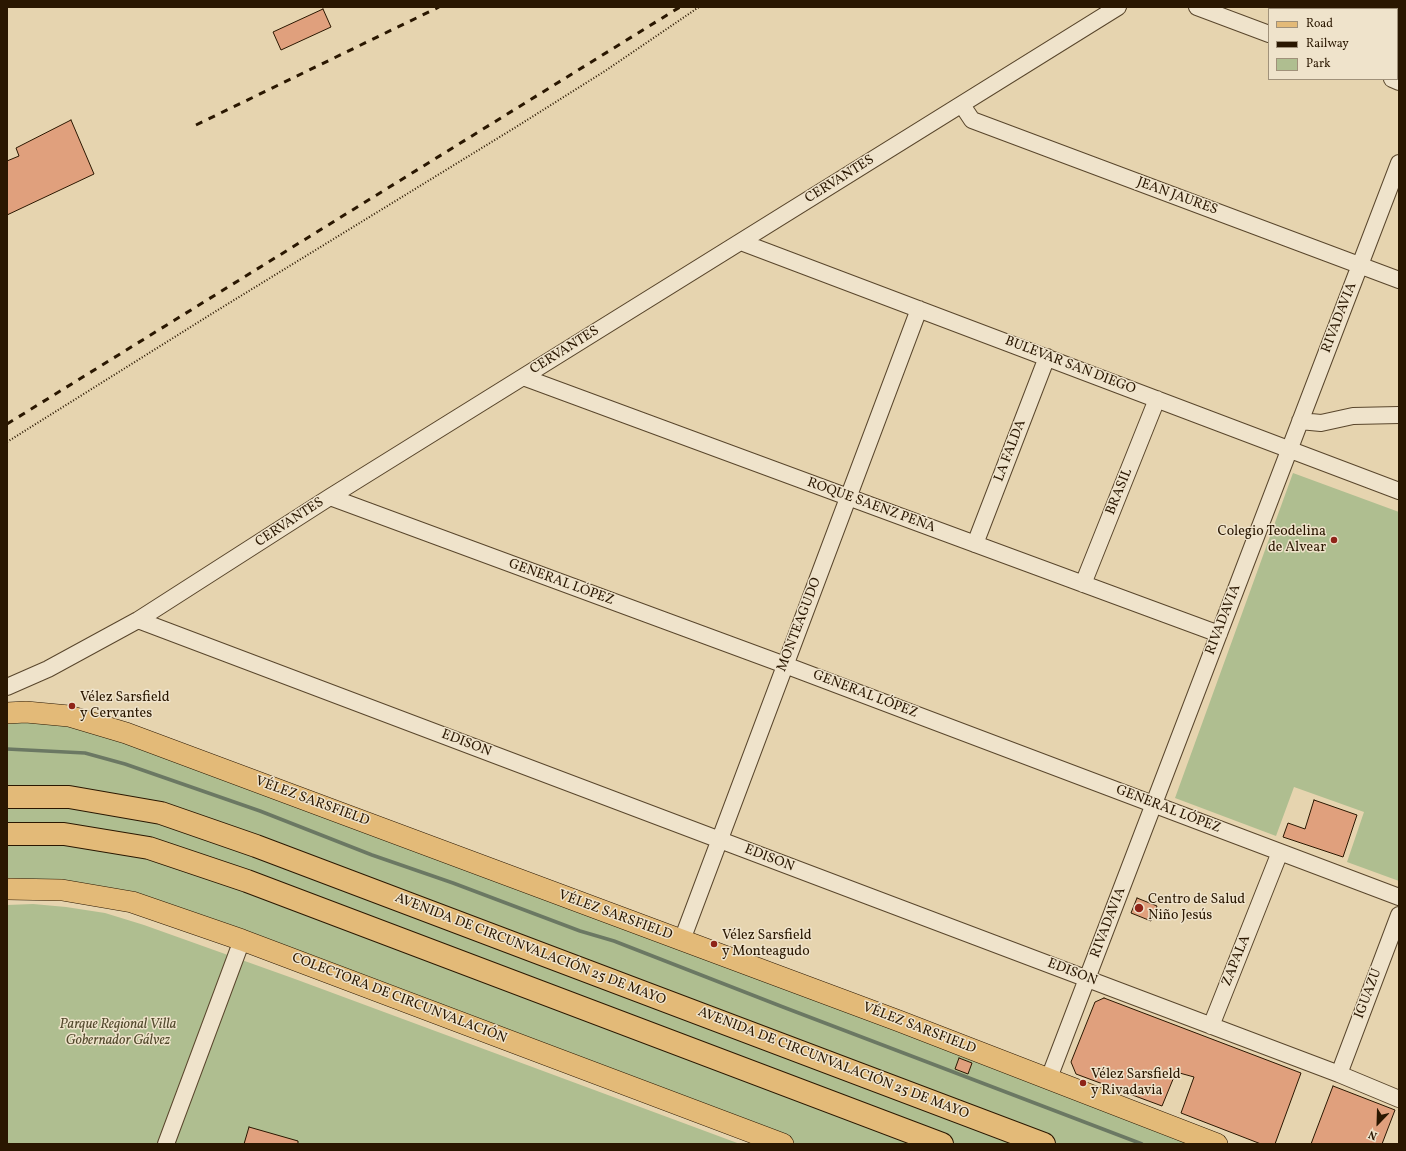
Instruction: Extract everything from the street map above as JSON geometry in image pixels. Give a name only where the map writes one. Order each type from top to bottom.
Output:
[{"type":"highway","name":"AVENIDA DE CIRCUNVALACIÓN 25 DE MAYO","points":[[7,797],[69,797],[161,813],[256,846],[1044,1144]]},
{"type":"highway","points":[[7,834],[64,834],[156,850],[247,881],[942,1144]]},
{"type":"main road","name":"VÉLEZ SARSFIELD","points":[[7,713],[26,712],[69,716],[126,733],[1049,1078],[1217,1144]]},
{"type":"main road","name":"COLECTORA DE CIRCUNVALACIÓN","points":[[7,889],[62,890],[132,902],[242,940],[783,1144]]},
{"type":"street","name":"CERVANTES","points":[[7,687],[48,669],[138,620],[330,497],[1118,7]]},
{"type":"street","points":[[1196,7],[1268,34]]},
{"type":"street","name":"JEAN JAURES","points":[[962,105],[972,120],[1399,280]]},
{"type":"street","name":"RIVADAVIA","points":[[1049,1078],[1399,163]]},
{"type":"street","name":"BULEVAR SAN DIEGO","points":[[741,242],[1399,491]]},
{"type":"street","name":"MONTEAGUDO","points":[[682,940],[919,309]]},
{"type":"street","name":"LA FALDA","points":[[975,544],[1047,357]]},
{"type":"street","name":"ROQUE SAENZ PEÑA","points":[[523,377],[1219,634]]},
{"type":"street","name":"BRASIL","points":[[1083,584],[1157,399]]},
{"type":"street","points":[[1300,421],[1321,423],[1353,416],[1399,415]]},
{"type":"street","name":"GENERAL LÓPEZ","points":[[330,497],[785,665],[1399,897]]},
{"type":"street","name":"EDISON","points":[[138,620],[1339,1074],[1399,1099]]},
{"type":"street","name":"ZAPALA","points":[[1211,1026],[1280,852]]},
{"type":"street","name":"IGUAZU","points":[[1339,1074],[1399,915]]},
{"type":"street","points":[[166,1144],[242,940]]},
{"type":"path","points":[[7,442],[213,313],[561,99],[699,7]]},
{"type":"green space","points":[[1293,473],[1399,512],[1399,881],[1347,862],[1364,812],[1294,787],[1276,836],[1175,798]]},
{"type":"green space","points":[[7,713],[69,716],[1217,1144],[783,1144],[132,902],[7,889]]},
{"type":"green space","name":"Parque Regional Villa Gobernador Gálvez","points":[[33,904],[105,913],[144,925],[295,979],[740,1144],[7,1144],[7,905]]},
{"type":"building","points":[[323,9],[331,27],[281,50],[273,32]]},
{"type":"building","points":[[71,120],[94,174],[7,215],[7,161],[19,156],[16,148]]},
{"type":"building","points":[[1314,800],[1357,815],[1343,857],[1283,837],[1288,823],[1305,829]]},
{"type":"building","points":[[1137,898],[1157,906],[1151,921],[1131,913]]},
{"type":"building","points":[[1104,998],[1301,1073],[1275,1144],[1261,1144],[1181,1113],[1194,1077],[1176,1072],[1162,1106],[1076,1074],[1071,1062],[1095,1002]]},
{"type":"building","points":[[959,1058],[972,1063],[968,1074],[955,1069]]},
{"type":"building","points":[[1333,1086],[1395,1110],[1382,1144],[1311,1144]]},
{"type":"building","points":[[249,1127],[298,1141],[298,1144],[244,1144]]},
{"type":"waterway","points":[[7,749],[85,753],[125,764],[194,788],[260,811],[372,855],[453,883],[580,931],[614,941],[1142,1144]]},
{"type":"railway","points":[[196,125],[439,7]]},
{"type":"railway","points":[[7,424],[680,7]]},
{"type":"place","name":"Colegio Teodelina de Alvear","points":[[1334,540]]},
{"type":"place","name":"Vélez Sarsfield y Cervantes","points":[[72,706]]},
{"type":"place","name":"Centro de Salud Niño Jesús","points":[[1139,908]]},
{"type":"place","name":"Vélez Sarsfield y Monteagudo","points":[[714,944]]},
{"type":"place","name":"Vélez Sarsfield y Rivadavia","points":[[1083,1083]]}]
